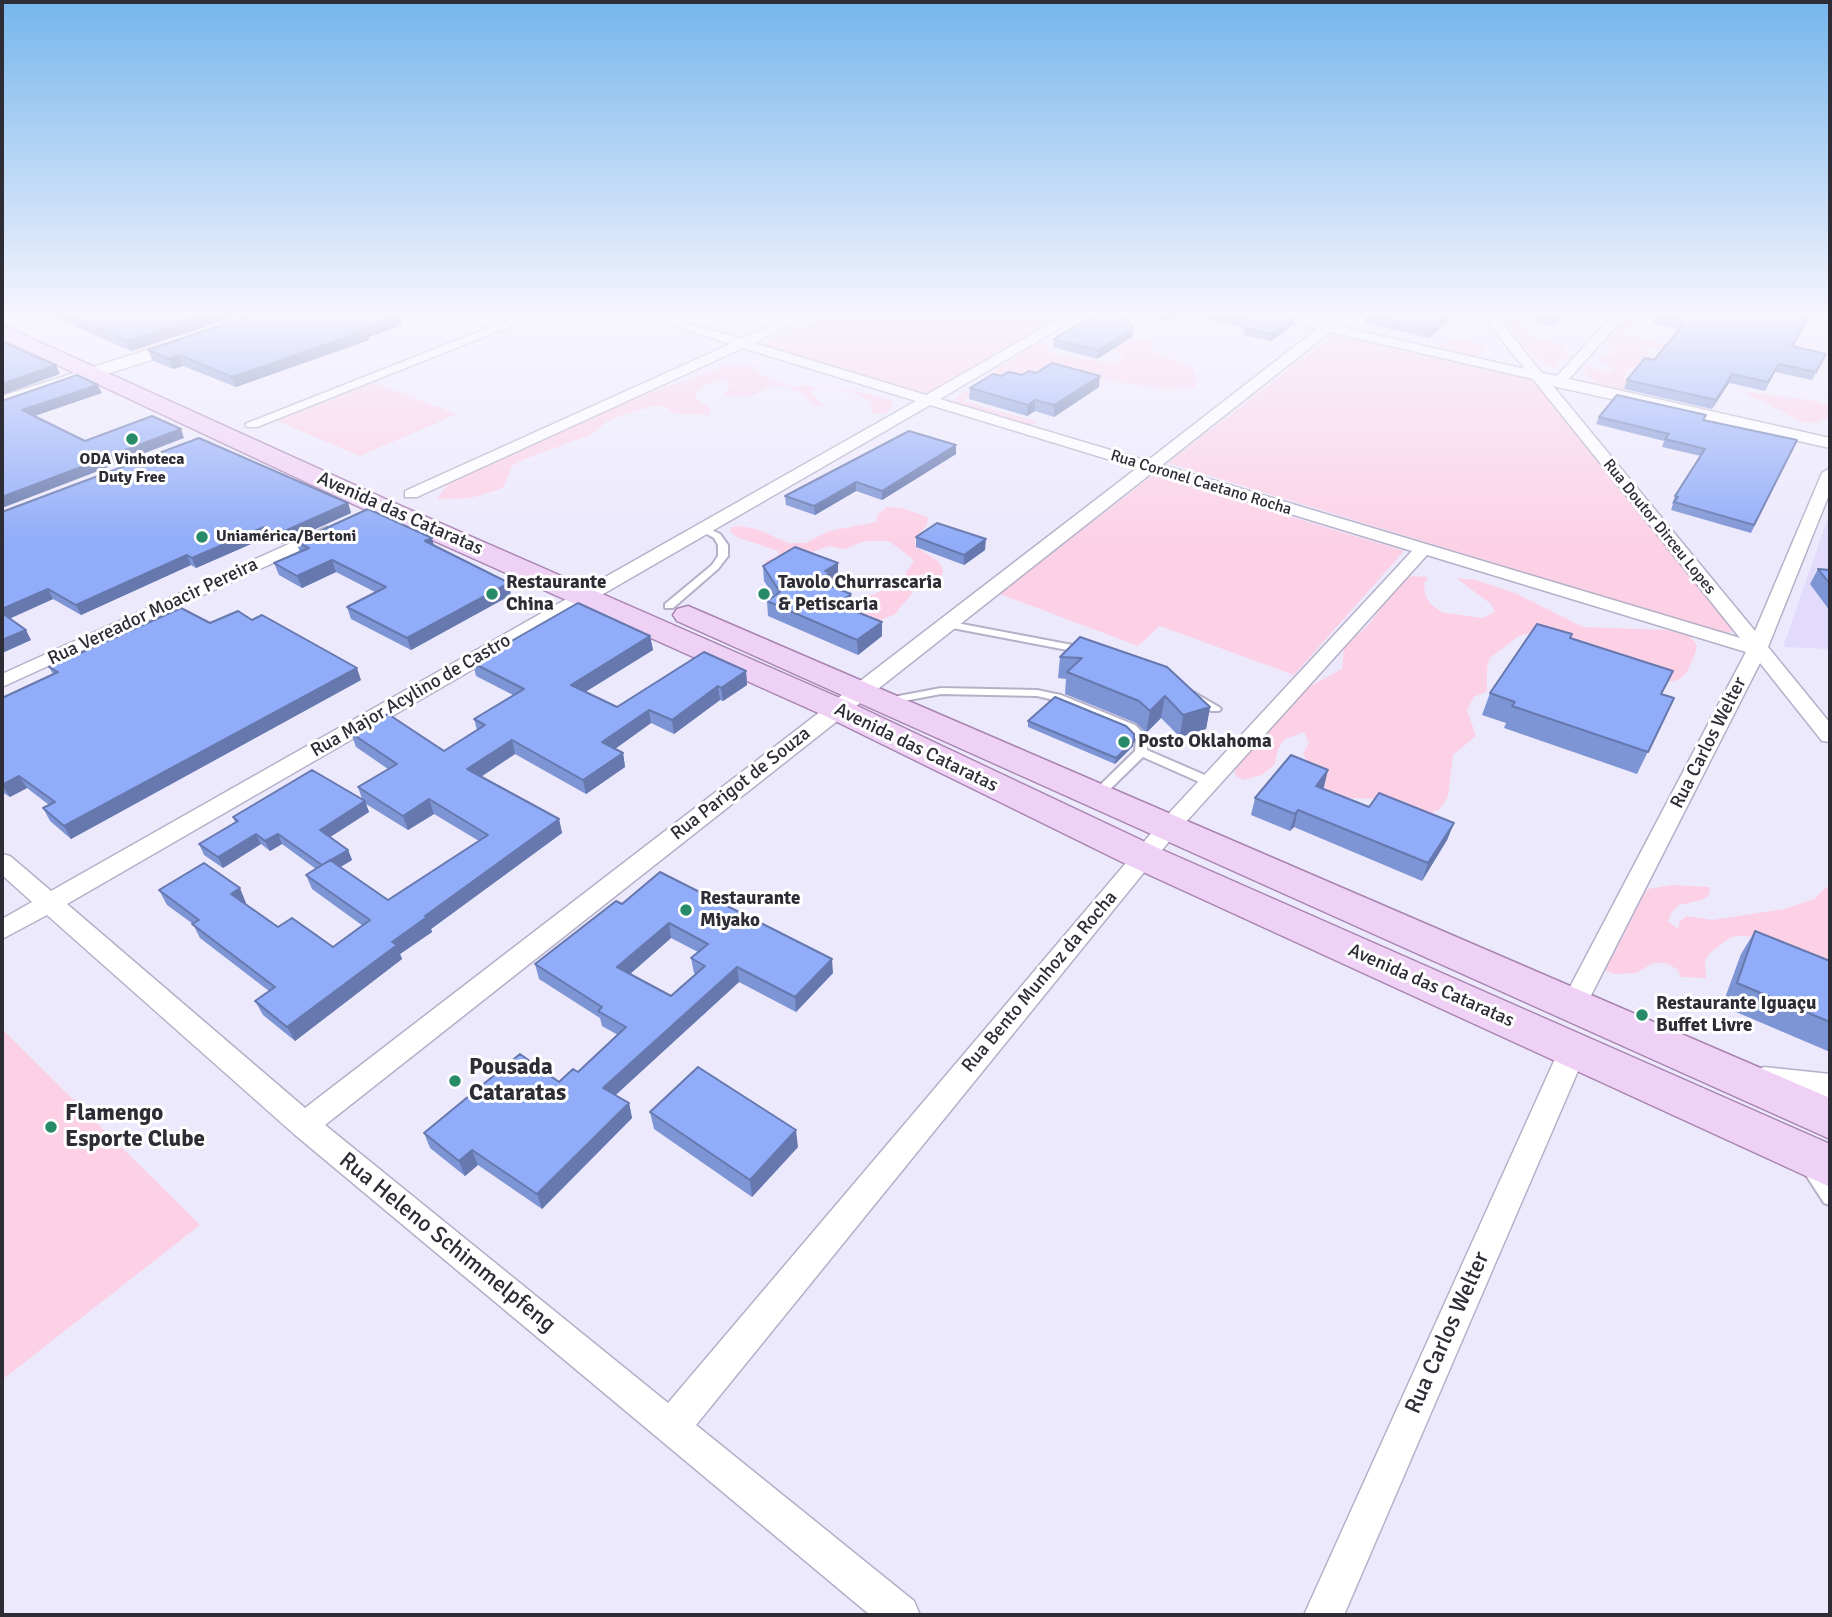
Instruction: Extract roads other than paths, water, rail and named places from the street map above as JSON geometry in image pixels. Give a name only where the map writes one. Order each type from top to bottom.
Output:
[{"type":"main road","name":"Avenida das Cataratas","points":[[134,390],[206,438],[373,511],[599,589],[1096,796],[1830,1119]]},
{"type":"main road","name":"Avenida das Cataratas","points":[[163,390],[252,424],[373,511]]},
{"type":"main road","name":"Avenida das Cataratas","points":[[599,589],[669,606],[861,700],[1144,857],[1830,1166]]},
{"type":"street","points":[[2,402],[31,390]]},
{"type":"street","points":[[252,424],[338,390]]},
{"type":"street","name":"Rua Vereador Moacir Pereira","points":[[2,681],[639,390]]},
{"type":"street","name":"Rua Coronel Caetano Rocha","points":[[891,390],[1757,649]]},
{"type":"street","name":"Rua Major Acylino de Castro","points":[[2,930],[944,390]]},
{"type":"street","name":"Rua Parigot de Souza","points":[[304,1125],[861,700],[946,624],[1247,390]]},
{"type":"street","name":"Rua Doutor Dirceu Lopes","points":[[1549,390],[1830,736]]},
{"type":"street","points":[[1592,390],[1830,443]]},
{"type":"street","name":"Rua Carlos Welter","points":[[1573,1006],[1757,649],[1830,473]]},
{"type":"street","name":"Rua Bento Munhoz da Rocha","points":[[671,1427],[1167,829],[1422,550]]},
{"type":"street","name":"Rua Heleno Schimmelpfeng","points":[[2,862],[304,1125],[900,1615]]},
{"type":"street","name":"Rua Carlos Welter","points":[[1324,1615],[1573,1050]]},
{"type":"street","name":"Avenida das Cataratas","points":[[1739,1077],[1830,1086]]},
{"type":"lane","points":[[669,606],[715,567],[723,556],[723,545],[717,536],[703,529]]},
{"type":"lane","points":[[946,624],[1094,652]]},
{"type":"lane","points":[[861,700],[967,690],[1057,697],[1131,727],[1142,738],[1141,752],[1096,796]]},
{"type":"lane","points":[[1186,691],[1215,709]]},
{"type":"lane","points":[[1141,752],[1210,782]]},
{"type":"lane","points":[[1797,1152],[1830,1198]]},
{"type":"place","name":"ODA Vinhoteca Duty Free","points":[[132,439]]},
{"type":"place","name":"Uniamérica/Bertoni","points":[[202,537]]},
{"type":"place","name":"Restaurante China","points":[[492,594]]},
{"type":"place","name":"Tavolo Churrascaria & Petiscaria","points":[[764,594]]},
{"type":"place","name":"Posto Oklahoma","points":[[1124,742]]},
{"type":"place","name":"Restaurante Miyako","points":[[686,910]]},
{"type":"place","name":"Restaurante Iguaçu Buffet Livre","points":[[1642,1015]]},
{"type":"place","name":"Pousada Cataratas","points":[[455,1081]]},
{"type":"place","name":"Flamengo Esporte Clube","points":[[51,1127]]}]
